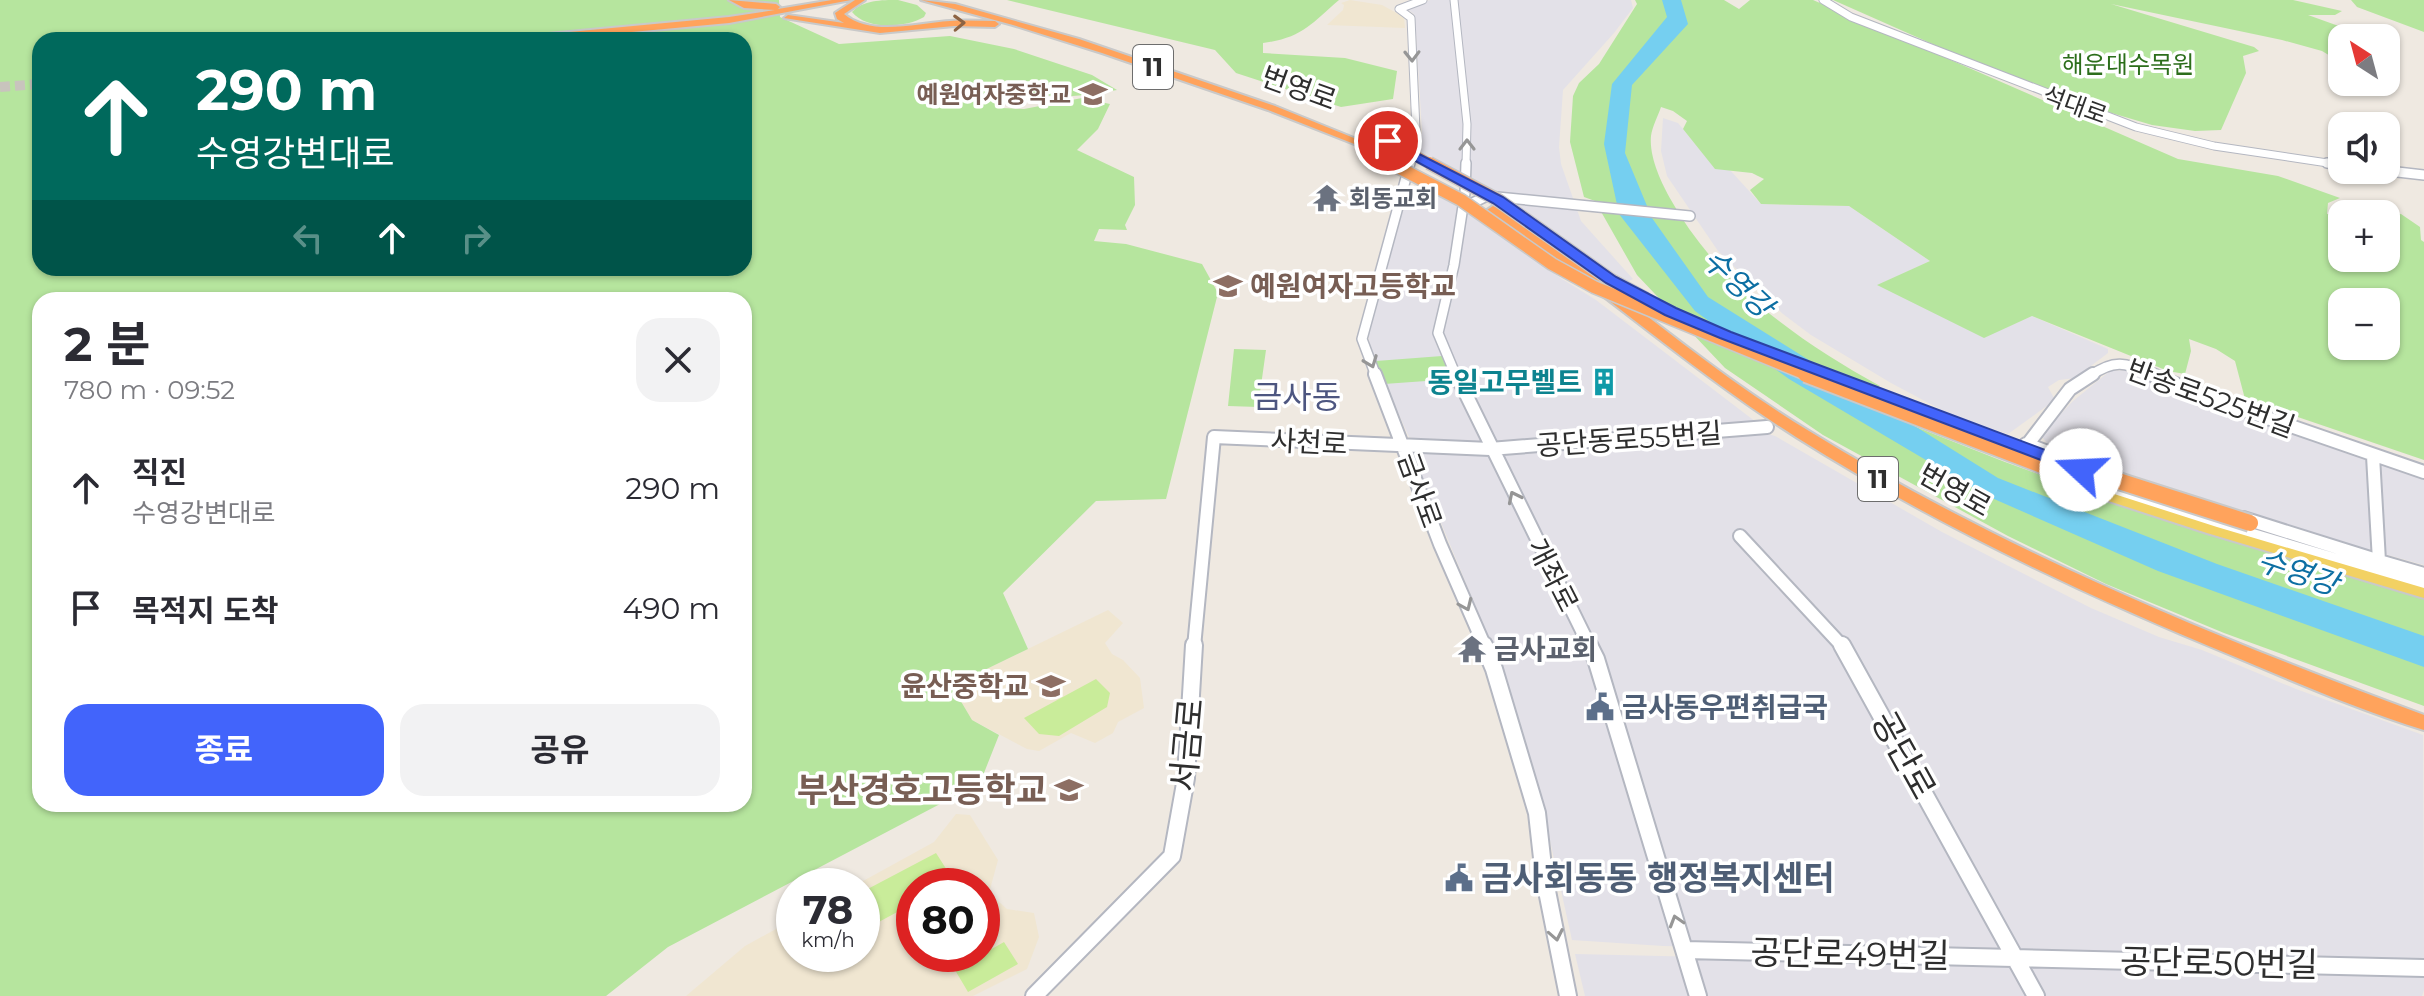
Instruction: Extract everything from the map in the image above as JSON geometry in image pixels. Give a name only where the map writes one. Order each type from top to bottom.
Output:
[{"type":"highway","points":[[733,0],[744,5],[789,7],[838,0]]},
{"type":"highway","points":[[781,13],[838,0]]},
{"type":"highway","points":[[627,32],[781,13],[847,0]]},
{"type":"highway","points":[[859,0],[839,13],[840,17],[858,26],[882,28],[916,24],[928,19],[930,9],[920,1]]},
{"type":"highway","points":[[742,22],[859,0]]},
{"type":"highway","name":"번영로","points":[[949,0],[1015,15],[1134,51],[1379,147],[1493,205],[1710,373],[1856,467],[1989,541],[2080,585],[2424,723]]},
{"type":"highway","points":[[968,0],[1015,15]]},
{"type":"highway","name":"번영로","points":[[920,1],[990,15],[1251,97]]},
{"type":"highway","points":[[646,32],[790,18],[880,30],[976,23],[1046,32]]},
{"type":"highway","points":[[1251,97],[1379,147],[1498,200],[1611,280],[1723,338],[1863,401],[2083,488]]},
{"type":"highway","points":[[1379,147],[1575,277],[2071,473]]},
{"type":"highway","points":[[1723,338],[2058,461],[2250,523]]},
{"type":"highway","name":"번영로","points":[[2304,674],[2424,713]]},
{"type":"main road","name":"금사로","points":[[1423,0],[1399,9],[1411,18],[1416,130],[1412,160],[1401,188],[1362,339],[1440,544],[1494,669],[1537,813],[1544,876],[1568,996]]},
{"type":"main road","name":"개좌로","points":[[1454,0],[1467,124],[1465,200],[1438,333],[1490,449],[1596,659],[1698,996]]},
{"type":"main road","name":"석대로","points":[[1823,0],[1851,17],[2136,127],[2239,151],[2328,163]]},
{"type":"main road","points":[[2400,172],[2424,175]]},
{"type":"main road","points":[[1465,200],[1493,205],[1581,205],[1690,216]]},
{"type":"main road","name":"반송로525번길","points":[[2026,444],[2070,389],[2107,364],[2126,364],[2224,403],[2424,472]]},
{"type":"main road","name":"공단동로55번길","points":[[1404,446],[1490,449],[1767,427]]},
{"type":"main road","name":"사천로","points":[[1214,437],[1404,446]]},
{"type":"main road","name":"서금로","points":[[1034,996],[1172,856],[1186,778],[1196,617],[1214,437]]},
{"type":"main road","points":[[2212,530],[2035,465],[2021,453],[2026,444],[2126,480],[2374,559],[2424,580]]},
{"type":"main road","points":[[2373,456],[2374,559]]},
{"type":"main road","points":[[2071,473],[2162,508],[2424,580]]},
{"type":"main road","points":[[2083,488],[2424,593]]},
{"type":"main road","points":[[2250,523],[2374,559]]},
{"type":"main road","name":"공단로","points":[[1740,536],[1841,643],[2036,996]]},
{"type":"main road","name":"공단로49번길","points":[[1685,950],[2015,957]]},
{"type":"main road","name":"공단로50번길","points":[[2015,957],[2424,968]]},
{"type":"shaded area","points":[[1350,0],[1382,5],[1404,17],[1405,28],[1327,25],[1343,10],[1341,3]]},
{"type":"shaded area","points":[[1430,0],[1631,0],[1633,8],[1563,90],[1559,147],[1561,164],[1581,221],[1633,279],[1627,282],[1495,192],[1418,150],[1422,131],[1416,32],[1414,14],[1407,9]]},
{"type":"shaded area","points":[[1663,118],[1678,123],[1715,168],[1729,169],[1761,204],[1849,206],[1930,261],[1878,285],[1984,337],[2032,316],[2108,349],[2108,353],[2075,378],[2059,380],[2048,387],[2055,400],[2008,434],[1953,416],[1811,335],[1783,314],[1718,251],[1667,176],[1661,151]]},
{"type":"shaded area","points":[[1408,192],[1437,194],[1469,213],[1596,300],[1756,422],[1512,444],[1428,443],[1409,437],[1370,350],[1368,329]]},
{"type":"shaded area","points":[[2131,370],[2324,445],[2424,476],[2424,565],[2236,513],[2051,449],[2041,435],[2073,401],[2110,371]]},
{"type":"shaded area","points":[[1764,433],[1775,436],[1942,532],[2091,608],[2159,637],[2202,650],[2296,689],[2423,735],[2424,960],[1663,946],[1572,940],[1541,800],[1498,661],[1414,457],[1427,451],[1506,454]]},
{"type":"shaded area","name":"윤산중학교","points":[[1108,610],[1123,623],[1105,643],[1112,654],[1123,660],[1140,678],[1144,708],[1118,722],[1113,733],[1095,743],[1071,733],[1039,751],[1027,749],[972,720],[956,693],[966,679]]},
{"type":"shaded area","points":[[956,814],[970,815],[998,860],[996,868],[896,868],[896,972],[1000,972],[1000,903],[1007,909],[1034,913],[1039,937],[1027,969],[973,996],[686,996],[745,946],[776,929],[776,972],[880,972],[880,872],[934,842]]},
{"type":"shaded area","points":[[1575,954],[2424,974],[2424,990],[2422,996],[1585,996]]},
{"type":"green space","points":[[0,0],[779,0],[780,17],[839,44],[950,36],[1014,49],[1092,75],[1117,90],[1074,96],[1021,96],[999,104],[1002,108],[1024,109],[1082,98],[1110,104],[1098,129],[1077,150],[1134,177],[1135,205],[1125,225],[1127,230],[1099,229],[1094,241],[1126,244],[1202,264],[1218,293],[1166,499],[1096,501],[1003,593],[1028,649],[966,679],[956,693],[972,720],[999,735],[980,783],[818,868],[776,868],[776,890],[668,947],[606,996],[0,996]]},
{"type":"green space","points":[[898,0],[917,5],[926,13],[924,17],[886,25],[867,22],[852,12],[867,3]]},
{"type":"green space","points":[[1007,0],[1339,0],[1297,34],[1263,43],[1263,53],[1345,58],[1397,71],[1393,99],[1341,107],[1236,73],[1215,50]]},
{"type":"green space","points":[[1635,0],[1724,0],[1739,9],[1750,0],[1813,0],[2178,159],[2278,176],[2340,198],[2328,200],[2328,272],[2400,272],[2400,214],[2420,227],[2424,242],[2424,460],[2245,399],[2235,361],[2216,349],[2189,339],[2191,351],[2185,374],[2168,371],[2032,316],[1984,338],[1877,285],[1930,261],[1849,206],[1761,204],[1750,190],[1764,179],[1752,173],[1715,169],[1683,129],[1687,121],[1673,111],[1661,107],[1651,136],[1654,161],[1663,185],[1690,231],[1712,258],[1762,308],[1819,349],[1880,386],[1875,389],[1772,346],[1883,414],[2005,462],[2168,521],[2424,596],[2424,706],[2224,633],[2106,584],[2008,536],[1823,435],[1725,368],[1637,275],[1595,201],[1584,197],[1570,142],[1573,96],[1579,83],[1599,64],[1637,4]]},
{"type":"green space","name":"해운대수목원","points":[[1833,0],[2293,0],[2342,11],[2335,15],[2308,15],[2333,24],[2328,24],[2328,55],[2282,40],[2111,4],[2259,51],[2243,56],[2246,73],[2221,130],[2195,131],[2152,125],[2098,109],[1955,54]]},
{"type":"green space","points":[[2351,0],[2424,0],[2424,32],[2357,7]]},
{"type":"green space","points":[[1234,349],[1266,350],[1258,407],[1228,406]]},
{"type":"green space","points":[[1442,356],[1454,379],[1384,384],[1376,361]]},
{"type":"green space","points":[[1096,679],[1110,693],[1107,707],[1059,736],[1039,734],[1024,718]]},
{"type":"green space","points":[[936,853],[946,868],[908,868]]},
{"type":"green space","points":[[896,874],[896,913],[880,921],[880,883]]},
{"type":"green space","points":[[1004,942],[1018,964],[968,992],[956,972],[1000,972],[1000,944]]},
{"type":"water","name":"수영강","points":[[1662,0],[1681,0],[1688,24],[1632,85],[1625,153],[1652,218],[1708,297],[1998,478],[2217,564],[2424,636],[2424,667],[2158,571],[1985,495],[1789,379],[1695,311],[1619,214],[1604,144],[1612,84],[1667,17]]},
{"type":"tunnel","points":[[0,87],[32,85]]},
{"type":"place","name":"예원여자중학교","points":[[1093,94]]},
{"type":"place","name":"회동교회","points":[[1327,198]]},
{"type":"place","name":"예원여자고등학교","points":[[1228,286]]},
{"type":"place","name":"동일고무벨트","points":[[1604,382]]},
{"type":"place","name":"금사교회","points":[[1472,649]]},
{"type":"place","name":"윤산중학교","points":[[1051,686]]},
{"type":"place","name":"금사동우편취급국","points":[[1600,707]]},
{"type":"place","name":"부산경호고등학교","points":[[1069,790]]},
{"type":"place","name":"금사회동동 행정복지센터","points":[[1459,878]]},
{"type":"district","name":"금사동","points":[[1297,396]]},
{"type":"route","points":[[1388,141],[1453,173],[1498,200],[1611,280],[1641,297],[1725,335],[2081,470]]}]
